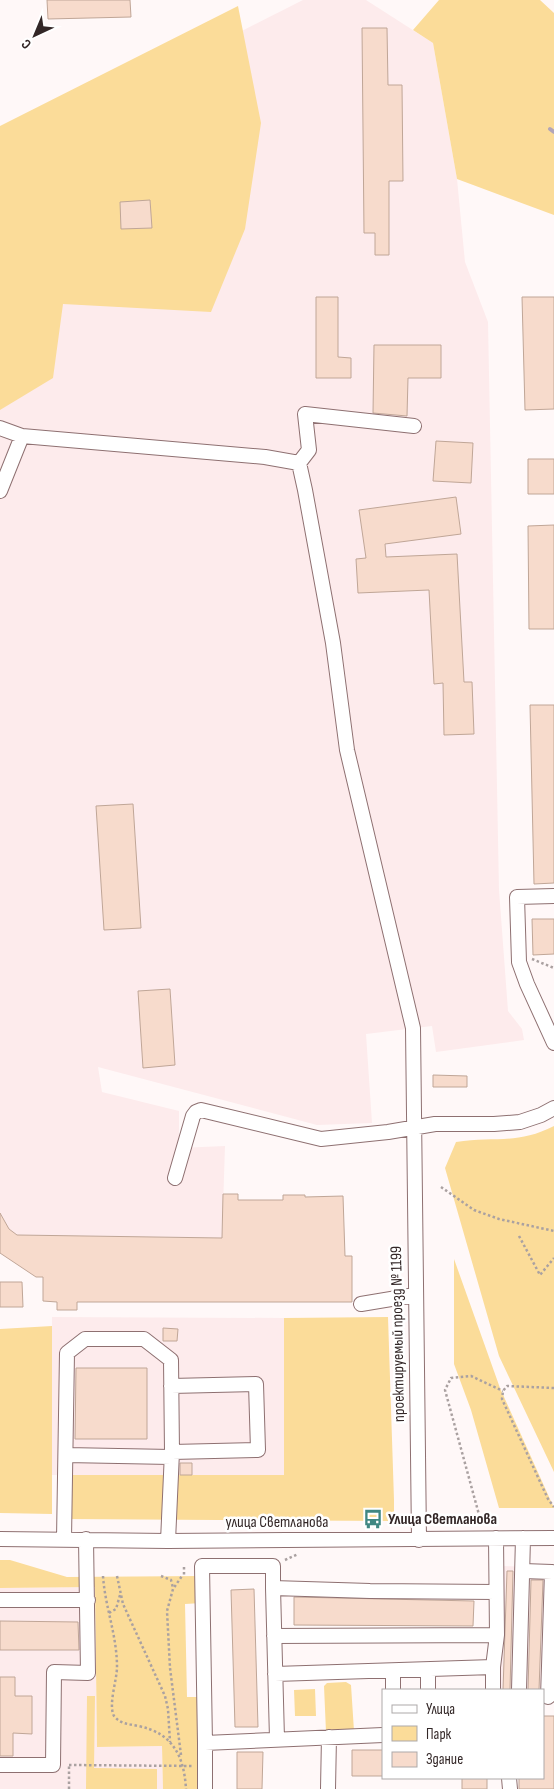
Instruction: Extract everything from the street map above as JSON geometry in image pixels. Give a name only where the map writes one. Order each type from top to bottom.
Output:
[{"type":"street","points":[[0,428],[22,436],[265,457],[299,463],[309,450],[305,414],[414,426]]},
{"type":"street","points":[[0,491],[22,436]]},
{"type":"street","name":"проектируемый проезд № 1199","points":[[299,463],[333,643],[347,750],[413,1028],[419,1540]]},
{"type":"street","points":[[554,896],[517,897],[519,962],[526,984],[554,1043]]},
{"type":"street","points":[[175,1178],[193,1116],[200,1110],[321,1139],[435,1124],[520,1122],[541,1116],[554,1108]]},
{"type":"street","points":[[361,1304],[415,1295]]},
{"type":"street","points":[[64,1539],[67,1353],[85,1339],[144,1339],[170,1360],[171,1455],[168,1540]]},
{"type":"street","points":[[66,1455],[171,1455],[258,1450],[256,1384],[171,1386]]},
{"type":"street","points":[[493,1689],[493,1667],[497,1635],[496,1538]]},
{"type":"street","points":[[519,1689],[523,1538]]},
{"type":"street","name":"улица Светланова","points":[[0,1539],[419,1540],[554,1538]]},
{"type":"street","points":[[0,1765],[54,1765],[54,1672],[88,1672],[86,1539]]},
{"type":"street","points":[[205,1789],[202,1566],[273,1566],[277,1739]]},
{"type":"street","points":[[523,1571],[552,1572],[548,1698]]},
{"type":"street","points":[[273,1588],[496,1592]]},
{"type":"street","points":[[0,1600],[88,1600]]},
{"type":"street","points":[[274,1636],[497,1635]]},
{"type":"street","points":[[275,1674],[493,1667]]},
{"type":"street","points":[[428,1670],[428,1689]]},
{"type":"street","points":[[393,1671],[393,1689]]},
{"type":"street","points":[[205,1743],[382,1736]]},
{"type":"street","points":[[328,1789],[329,1737]]},
{"type":"path","points":[[532,959],[554,968]]},
{"type":"path","points":[[441,1187],[474,1210],[499,1219],[554,1231]]},
{"type":"path","points":[[519,1236],[540,1275],[554,1258]]},
{"type":"path","points":[[481,1522],[445,1390],[451,1378],[471,1376],[503,1391]]},
{"type":"path","points":[[554,1388],[507,1386],[503,1391],[502,1399],[548,1499],[554,1507]]},
{"type":"path","points":[[273,1566],[299,1553]]},
{"type":"path","points":[[184,1566],[183,1576],[173,1589],[167,1611],[178,1737],[186,1789]]},
{"type":"path","points":[[103,1576],[104,1597],[116,1645],[116,1680],[111,1703],[114,1715],[123,1723],[151,1730],[165,1737],[176,1749],[183,1764]]},
{"type":"path","points":[[117,1576],[120,1595],[128,1615],[165,1696],[168,1709],[170,1742]]},
{"type":"path","points":[[161,1576],[171,1580],[173,1589]]},
{"type":"path","points":[[109,1613],[116,1609],[120,1595]]},
{"type":"path","points":[[54,1765],[183,1764],[205,1766]]},
{"type":"path","points":[[68,1789],[69,1765]]},
{"type":"shaded area","points":[[303,0],[366,0],[433,43],[457,179],[465,262],[488,322],[499,890],[508,1011],[522,1029],[524,1040],[436,1052],[432,1026],[366,1034],[372,1123],[317,1125],[98,1067],[102,1092],[179,1111],[179,1148],[225,1146],[222,1238],[17,1235],[9,1229],[0,1213],[0,165],[218,43]]},
{"type":"shaded area","points":[[52,1317],[284,1318],[284,1475],[52,1475]]},
{"type":"shaded area","points":[[500,1566],[554,1567],[554,1703],[544,1702],[544,1689],[497,1689]]},
{"type":"shaded area","points":[[95,1587],[97,1747],[162,1746],[163,1789],[0,1789],[0,1588]]},
{"type":"green space","points":[[439,0],[540,0],[554,13],[554,215],[457,179],[433,43],[413,30]]},
{"type":"green space","points":[[238,6],[261,123],[245,229],[211,312],[63,304],[53,378],[0,410],[0,126]]},
{"type":"green space","points":[[554,1126],[554,1472],[499,1356],[445,1168],[456,1142],[517,1138],[541,1132]]},
{"type":"green space","points":[[454,1259],[500,1388],[554,1508],[499,1508],[471,1410],[454,1364]]},
{"type":"green space","points":[[388,1317],[394,1521],[65,1519],[66,1475],[284,1475],[284,1318]]},
{"type":"green space","points":[[52,1326],[52,1514],[0,1513],[0,1329]]},
{"type":"green space","points":[[0,1560],[10,1560],[67,1577],[202,1576],[202,1603],[185,1604],[187,1697],[205,1697],[205,1789],[163,1789],[162,1746],[97,1747],[95,1587],[0,1588]]},
{"type":"green space","points":[[346,1682],[351,1685],[354,1731],[326,1732],[324,1686],[327,1683]]},
{"type":"green space","points":[[315,1689],[316,1716],[295,1716],[294,1690]]},
{"type":"green space","points":[[87,1696],[95,1696],[94,1768],[157,1769],[157,1789],[86,1789]]},
{"type":"building","points":[[47,0],[130,0],[131,17],[48,19]]},
{"type":"building","points":[[362,28],[387,28],[388,85],[402,85],[403,181],[389,181],[389,255],[375,255],[375,233],[364,233]]},
{"type":"building","points":[[150,200],[152,228],[121,229],[120,202]]},
{"type":"building","points":[[316,297],[338,297],[338,357],[351,358],[351,378],[316,378]]},
{"type":"building","points":[[522,297],[554,297],[554,409],[525,410]]},
{"type":"building","points":[[374,345],[441,345],[441,378],[408,378],[407,416],[373,413]]},
{"type":"building","points":[[436,441],[473,443],[471,483],[433,481]]},
{"type":"building","points":[[528,459],[554,459],[554,494],[528,494]]},
{"type":"building","points":[[456,497],[461,534],[385,544],[386,557],[457,554],[464,682],[472,682],[474,734],[444,735],[443,683],[434,684],[429,590],[358,593],[356,559],[366,558],[359,510]]},
{"type":"building","points":[[554,525],[554,629],[529,629],[528,526]]},
{"type":"building","points":[[530,705],[554,705],[554,883],[534,884]]},
{"type":"building","points":[[133,804],[141,928],[104,930],[96,806]]},
{"type":"building","points":[[532,919],[554,919],[554,954],[533,955]]},
{"type":"building","points":[[170,989],[175,1065],[143,1068],[138,991]]},
{"type":"building","points":[[433,1075],[467,1076],[467,1087],[433,1087]]},
{"type":"building","points":[[223,1194],[238,1194],[238,1200],[283,1200],[283,1195],[305,1195],[305,1197],[343,1196],[345,1256],[352,1256],[352,1302],[77,1302],[77,1310],[57,1310],[57,1302],[43,1301],[43,1277],[36,1277],[0,1253],[0,1213],[9,1229],[17,1235],[222,1238]]},
{"type":"building","points":[[0,1282],[22,1282],[23,1307],[0,1307]]},
{"type":"building","points":[[163,1328],[178,1329],[177,1341],[163,1341]]},
{"type":"building","points":[[76,1368],[147,1368],[147,1439],[75,1439]]},
{"type":"building","points":[[180,1463],[192,1463],[192,1475],[180,1475]]},
{"type":"building","points":[[507,1571],[513,1571],[510,1689],[503,1689]]},
{"type":"building","points":[[531,1580],[543,1580],[539,1689],[528,1689]]},
{"type":"building","points":[[254,1589],[258,1727],[235,1727],[231,1590]]},
{"type":"building","points":[[294,1597],[474,1601],[473,1626],[294,1625]]},
{"type":"building","points":[[0,1621],[78,1622],[79,1650],[0,1650]]},
{"type":"building","points":[[0,1677],[15,1677],[15,1696],[32,1696],[32,1734],[13,1733],[13,1756],[0,1756]]},
{"type":"building","points":[[544,1716],[554,1716],[554,1789],[519,1789],[519,1779],[544,1779]]},
{"type":"building","points":[[352,1750],[382,1750],[382,1776],[352,1776]]},
{"type":"building","points":[[237,1752],[263,1752],[262,1789],[237,1789]]},
{"type":"building","points":[[462,1779],[487,1779],[487,1789],[462,1789]]},
{"type":"waterway","points":[[550,129],[554,132]]},
{"type":"place","name":"Улица Светланова","points":[[373,1519]]}]
